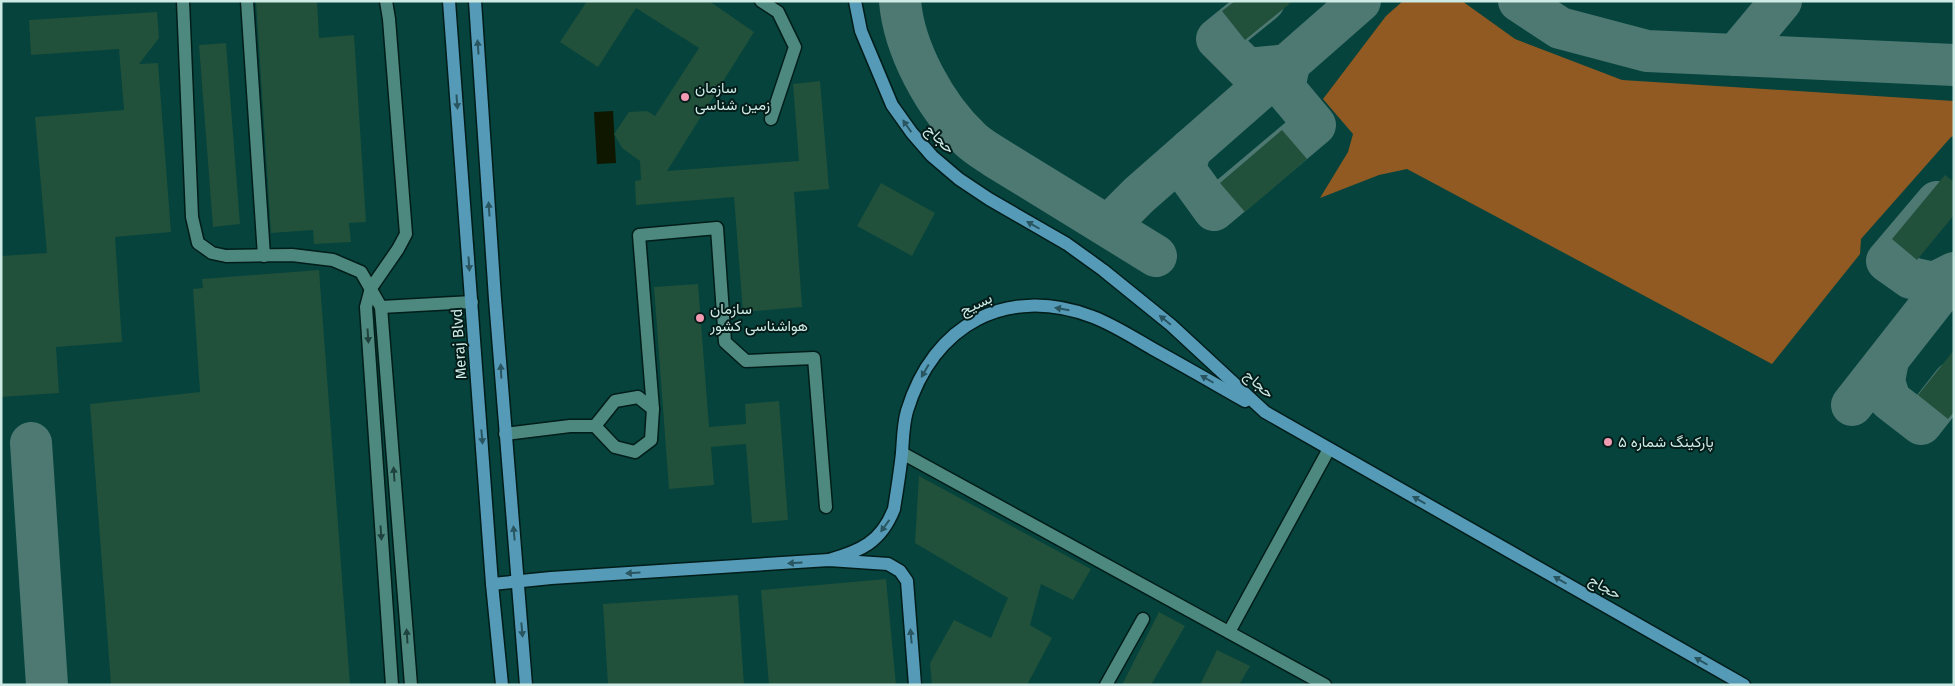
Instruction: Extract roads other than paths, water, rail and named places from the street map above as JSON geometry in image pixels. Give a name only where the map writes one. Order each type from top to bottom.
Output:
[{"type":"main road","name":"Meraj Blvd","points":[[449,1],[492,584],[502,685]]},
{"type":"main road","points":[[475,1],[495,300],[526,685]]},
{"type":"main road","name":"حجاج","points":[[856,1],[861,30],[892,105],[912,133],[932,156],[988,199],[1067,244],[1103,270],[1171,325],[1265,412],[1744,685]]},
{"type":"main road","points":[[472,302],[495,300]]},
{"type":"main road","name":"بسیج","points":[[829,560],[857,552],[882,532],[894,509],[907,413],[924,373],[936,354],[952,336],[974,320],[996,310],[1042,306],[1066,309],[1093,317],[1119,329],[1265,412]]},
{"type":"main road","points":[[492,584],[829,560],[888,564],[900,571],[907,581],[916,685]]},
{"type":"street","points":[[183,1],[192,217],[198,243],[212,253],[226,256],[292,255],[333,260],[362,272],[381,307],[411,685]]},
{"type":"street","points":[[247,1],[264,256]]},
{"type":"street","points":[[386,1],[406,234],[371,288],[366,307],[392,685]]},
{"type":"street","points":[[762,1],[778,12],[795,47],[771,119]]},
{"type":"street","points":[[505,434],[570,426],[595,426],[614,447],[635,452],[651,440],[653,410],[639,235],[717,228],[725,342],[746,361],[814,358],[826,507]]},
{"type":"street","points":[[381,307],[472,302]]},
{"type":"street","points":[[595,426],[615,401],[638,398],[653,410]]},
{"type":"street","points":[[1229,632],[1329,449]]},
{"type":"street","points":[[902,453],[1325,685]]},
{"type":"street","points":[[1106,685],[1143,619]]},
{"type":"place","name":"سازمان زمین شناسی","points":[[685,97]]},
{"type":"place","name":"سازمان هواشناسی کشور","points":[[700,318]]},
{"type":"place","name":"پارکینگ شماره ۵","points":[[1608,442]]}]
